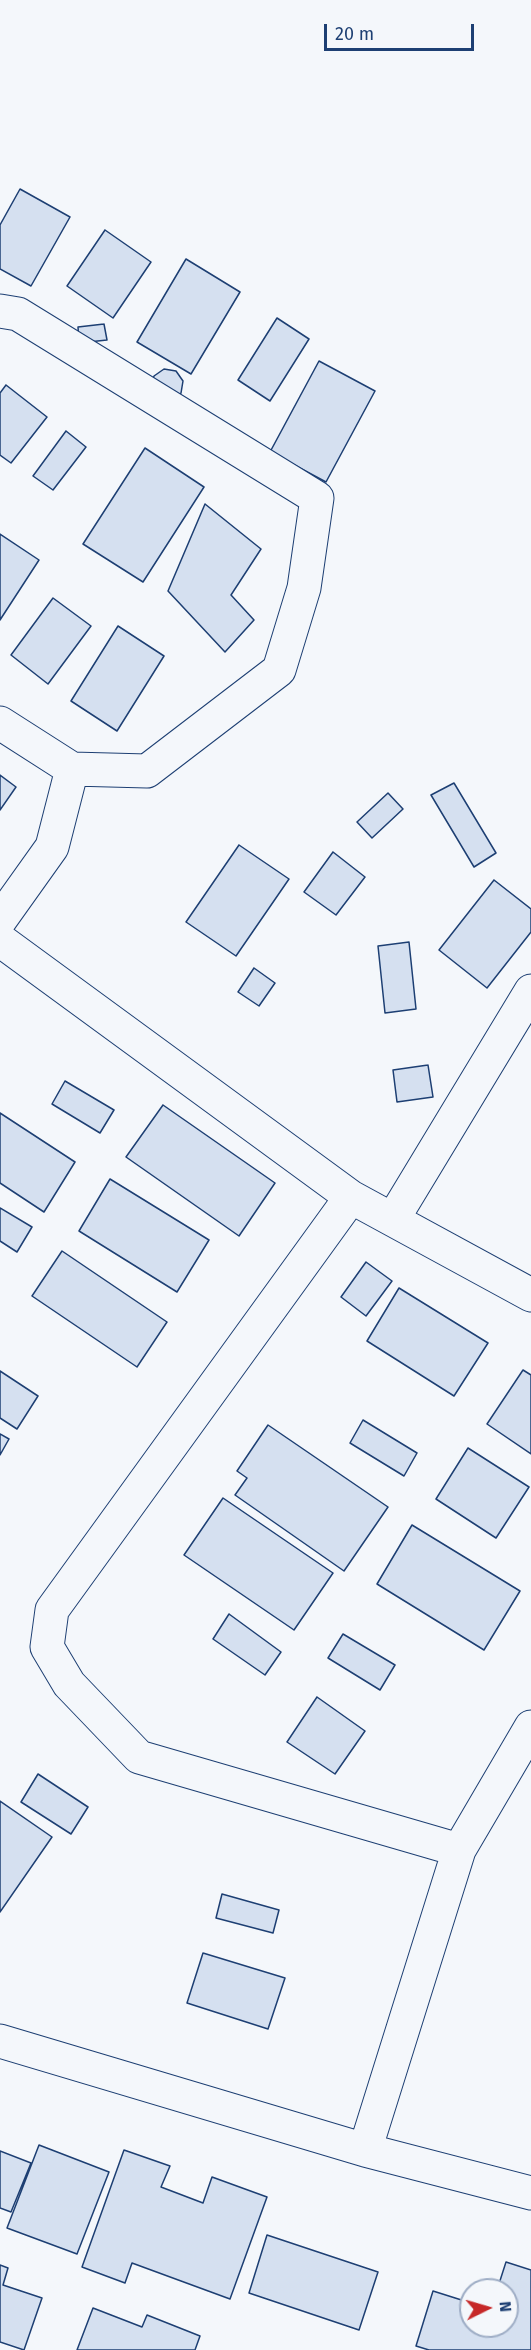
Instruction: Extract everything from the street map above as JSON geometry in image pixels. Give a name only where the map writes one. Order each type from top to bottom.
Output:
[{"type":"street","points":[[0,311],[18,314],[317,498],[304,588],[279,670],[147,771],[72,769],[0,723]]},
{"type":"street","points":[[0,920],[52,847],[72,769]]},
{"type":"street","points":[[0,940],[351,1197],[531,1295]]},
{"type":"street","points":[[393,1219],[531,991]]},
{"type":"street","points":[[351,1197],[52,1610],[47,1647],[69,1683],[139,1757],[459,1850]]},
{"type":"street","points":[[365,2150],[459,1850],[531,1727]]},
{"type":"street","points":[[0,2041],[365,2150],[531,2193]]},
{"type":"building","points":[[20,189],[70,217],[31,286],[0,269],[0,225]]},
{"type":"building","points":[[105,230],[151,262],[113,318],[67,286]]},
{"type":"building","points":[[186,259],[240,292],[191,374],[137,342]]},
{"type":"building","points":[[277,318],[309,339],[270,401],[238,380]]},
{"type":"building","points":[[104,324],[107,340],[79,343],[78,327]]},
{"type":"building","points":[[319,361],[375,391],[326,482],[270,452]]},
{"type":"building","points":[[164,369],[176,371],[183,381],[181,393],[177,398],[152,382],[154,376]]},
{"type":"building","points":[[6,385],[47,417],[11,463],[0,455],[0,393]]},
{"type":"building","points":[[66,431],[86,447],[53,490],[33,476]]},
{"type":"building","points":[[145,448],[204,487],[143,582],[83,544]]},
{"type":"building","points":[[205,504],[261,549],[231,595],[254,620],[225,652],[168,591]]},
{"type":"building","points":[[0,534],[39,560],[0,620]]},
{"type":"building","points":[[53,598],[91,626],[48,684],[11,655]]},
{"type":"building","points":[[118,626],[164,656],[117,731],[71,701]]},
{"type":"building","points":[[0,775],[16,787],[0,810]]},
{"type":"building","points":[[454,783],[496,853],[474,867],[431,795]]},
{"type":"building","points":[[388,793],[403,809],[372,838],[357,822]]},
{"type":"building","points":[[239,845],[289,879],[236,956],[186,922]]},
{"type":"building","points":[[333,852],[365,877],[336,915],[304,892]]},
{"type":"building","points":[[494,880],[531,909],[531,932],[487,988],[439,950]]},
{"type":"building","points":[[409,942],[416,1009],[385,1013],[378,946]]},
{"type":"building","points":[[254,968],[275,983],[259,1006],[238,992]]},
{"type":"building","points":[[428,1065],[433,1097],[397,1102],[393,1070]]},
{"type":"building","points":[[65,1081],[114,1110],[100,1133],[52,1104]]},
{"type":"building","points":[[163,1105],[275,1183],[239,1236],[126,1157]]},
{"type":"building","points":[[0,1113],[75,1162],[44,1212],[0,1183]]},
{"type":"building","points":[[110,1179],[209,1240],[177,1292],[79,1231]]},
{"type":"building","points":[[0,1208],[32,1227],[17,1252],[0,1241]]},
{"type":"building","points":[[62,1251],[167,1322],[137,1367],[32,1296]]},
{"type":"building","points":[[366,1262],[392,1281],[366,1316],[341,1297]]},
{"type":"building","points":[[399,1288],[488,1343],[454,1396],[367,1341]]},
{"type":"building","points":[[523,1370],[531,1375],[531,1454],[487,1424]]},
{"type":"building","points":[[0,1371],[38,1396],[17,1429],[0,1418]]},
{"type":"building","points":[[363,1420],[417,1453],[404,1476],[350,1443]]},
{"type":"building","points":[[268,1425],[388,1507],[344,1571],[235,1495],[247,1478],[237,1471]]},
{"type":"building","points":[[0,1434],[9,1439],[0,1455]]},
{"type":"building","points":[[468,1448],[529,1487],[496,1538],[436,1499]]},
{"type":"building","points":[[223,1498],[333,1573],[294,1630],[184,1555]]},
{"type":"building","points":[[412,1525],[520,1591],[484,1650],[377,1584]]},
{"type":"building","points":[[229,1614],[281,1652],[265,1675],[213,1639]]},
{"type":"building","points":[[343,1634],[395,1665],[380,1690],[328,1658]]},
{"type":"building","points":[[317,1697],[365,1731],[335,1774],[287,1742]]},
{"type":"building","points":[[38,1774],[88,1807],[71,1834],[21,1802]]},
{"type":"building","points":[[0,1801],[52,1837],[0,1912]]},
{"type":"building","points":[[222,1894],[279,1910],[273,1933],[216,1918]]},
{"type":"building","points":[[203,1953],[285,1978],[268,2029],[187,2003]]},
{"type":"building","points":[[39,2145],[109,2172],[77,2254],[7,2228]]},
{"type":"building","points":[[124,2150],[170,2166],[161,2187],[203,2203],[212,2177],[267,2197],[230,2299],[132,2263],[125,2283],[82,2267]]},
{"type":"building","points":[[0,2151],[31,2163],[11,2212],[0,2208]]},
{"type":"building","points":[[267,2235],[378,2272],[359,2330],[249,2293]]},
{"type":"building","points":[[506,2262],[531,2270],[531,2350],[429,2350],[416,2346],[433,2291],[459,2299],[459,2338],[519,2338],[519,2278],[501,2278]]},
{"type":"building","points":[[0,2265],[8,2268],[3,2285],[42,2298],[24,2350],[0,2342]]},
{"type":"building","points":[[93,2308],[142,2327],[147,2315],[200,2336],[195,2350],[77,2350]]}]
